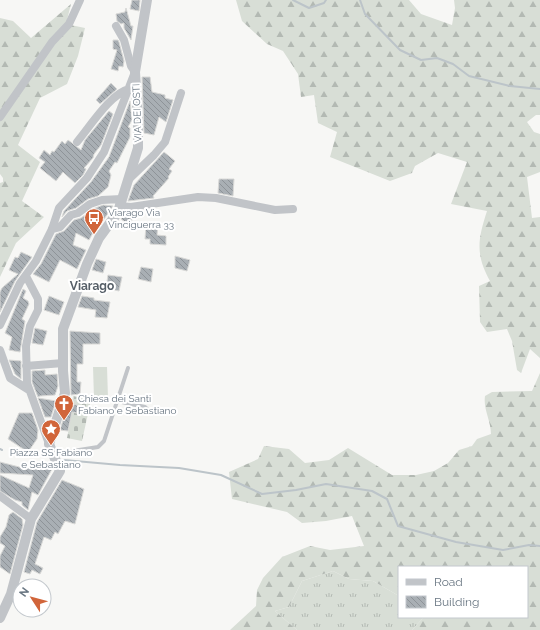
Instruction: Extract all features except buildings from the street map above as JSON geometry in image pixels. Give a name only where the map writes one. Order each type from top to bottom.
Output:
[{"type":"street","points":[[0,117],[52,42],[69,24],[80,0]]},
{"type":"street","name":"VIA DEI OSTI","points":[[51,449],[65,394],[63,329],[99,238],[118,212],[138,148],[135,72],[147,0]]},
{"type":"street","points":[[0,325],[18,287],[36,261],[52,229],[59,208],[87,178],[104,152],[129,89],[135,72],[131,66],[124,40],[116,26]]},
{"type":"street","points":[[77,142],[95,116],[123,91],[129,89]]},
{"type":"street","points":[[128,180],[154,156],[165,142],[181,93]]},
{"type":"street","points":[[52,229],[60,227],[70,215],[78,213],[90,204],[102,200],[120,203],[131,207],[198,197],[216,198],[275,210],[293,209]]},
{"type":"street","points":[[0,618],[11,594],[31,519],[60,471],[29,390],[26,366],[26,346],[30,326],[38,310],[38,299],[26,276]]},
{"type":"street","points":[[0,350],[10,378],[29,390]]},
{"type":"street","points":[[26,366],[63,363]]},
{"type":"street","points":[[0,496],[31,519]]},
{"type":"lane","points":[[51,449],[98,447],[104,441],[128,368]]},
{"type":"lane","points":[[117,401],[145,407],[148,410]]},
{"type":"green space","points":[[236,0],[409,0],[421,14],[452,25],[455,8],[454,0],[540,0],[540,115],[536,115],[527,122],[534,132],[540,134],[540,172],[527,177],[532,218],[540,217],[540,358],[530,349],[521,373],[517,370],[512,341],[507,329],[487,332],[480,322],[479,286],[490,281],[482,263],[480,254],[480,238],[487,211],[451,204],[467,162],[438,153],[415,166],[412,173],[390,181],[330,157],[337,132],[318,123],[314,95],[301,97],[298,74],[283,51],[267,44],[242,21]]},
{"type":"green space","points":[[71,4],[66,24],[85,28],[78,56],[67,84],[40,98],[18,145],[40,162],[22,201],[44,217],[16,243],[0,277],[0,183],[3,182],[3,178],[0,174],[0,18],[13,21],[31,38]]},
{"type":"green space","points":[[93,367],[107,367],[108,398],[94,399]]},
{"type":"green space","points":[[540,373],[540,630],[412,630],[423,618],[528,618],[528,566],[398,566],[398,595],[373,581],[349,579],[333,571],[302,581],[289,607],[275,611],[297,630],[230,630],[256,606],[257,590],[263,578],[282,557],[310,546],[330,550],[364,546],[352,516],[326,521],[302,523],[287,512],[232,499],[229,472],[258,459],[264,446],[289,449],[305,463],[329,460],[348,448],[392,475],[416,475],[434,471],[448,463],[459,450],[472,446],[477,439],[491,434],[485,406],[485,396],[492,392],[532,391]]},
{"type":"green space","points":[[73,396],[91,400],[82,441],[67,438],[72,412],[77,413],[78,406],[72,404]]},
{"type":"green space","points":[[333,571],[349,579],[373,581],[398,595],[398,618],[423,618],[412,630],[297,630],[275,611],[289,607],[302,581]]},
{"type":"waterway","points":[[293,0],[309,8],[324,3],[326,0]]},
{"type":"waterway","points":[[360,0],[365,14],[400,50],[421,60],[437,58],[453,64],[469,76],[510,86],[540,89]]},
{"type":"waterway","points":[[64,460],[179,468],[221,475],[262,494],[296,490],[326,484],[372,491],[387,499],[398,526],[456,542],[503,550],[529,545],[540,546]]},
{"type":"place","name":"Viarago Via Vinciguerra 33","points":[[94,235]]},
{"type":"place","name":"Chiesa dei Santi Fabiano e Sebastiano","points":[[64,421]]},
{"type":"place","name":"Piazza SS Fabiano e Sebastiano","points":[[51,446]]},
{"type":"district","name":"Viarago","points":[[92,286]]}]
